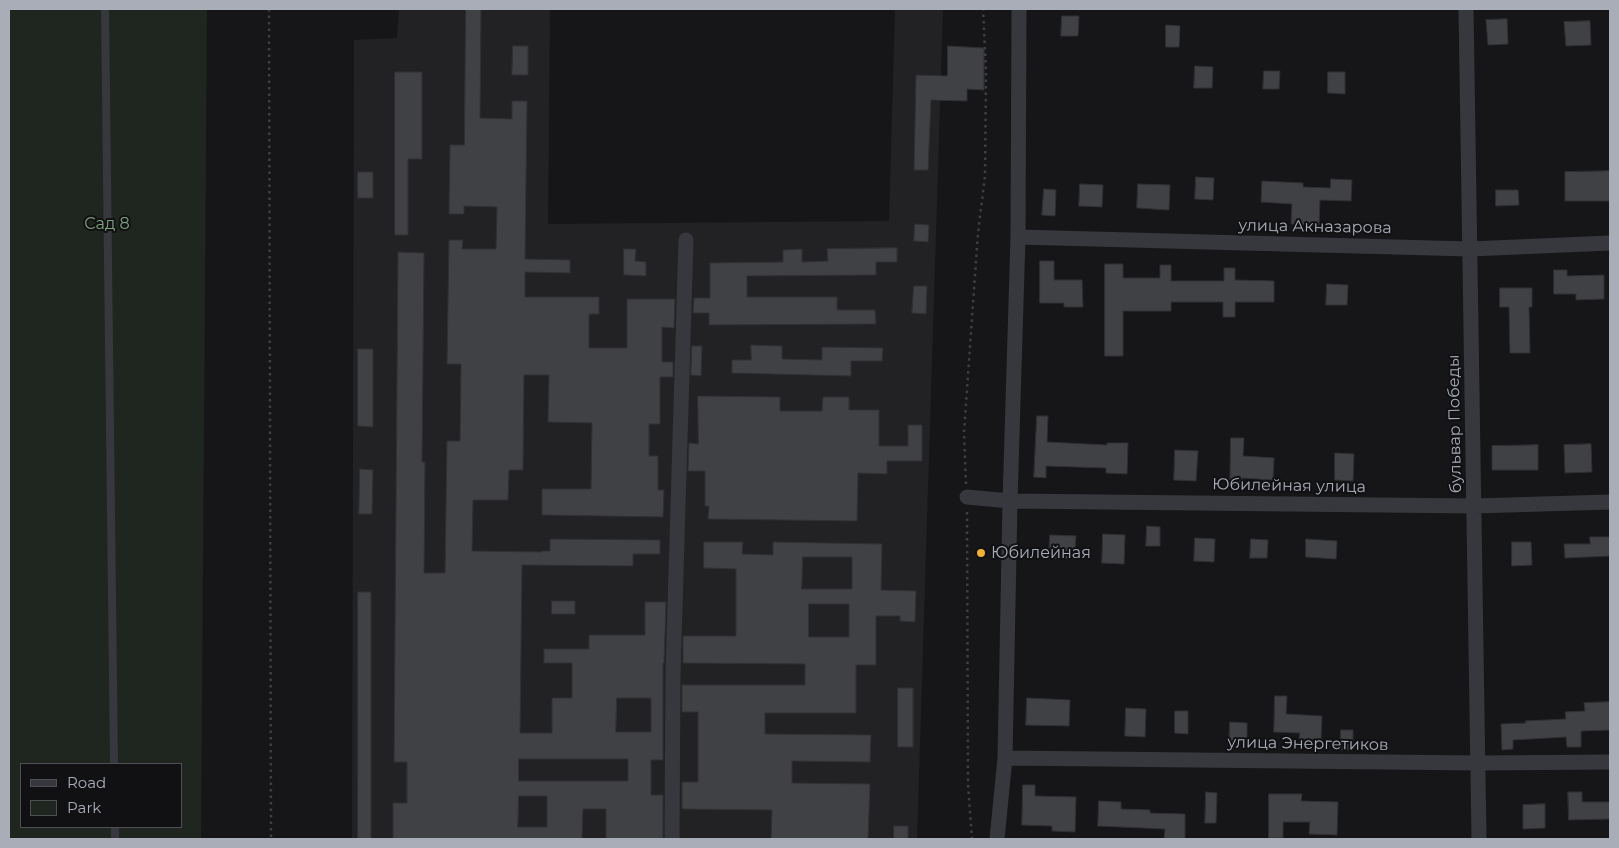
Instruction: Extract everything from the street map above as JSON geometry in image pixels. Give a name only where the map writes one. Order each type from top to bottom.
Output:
[{"type":"street","points":[[998,839],[1005,758],[1018,237],[1019,9]]},
{"type":"street","name":"бульвар Победы","points":[[1466,9],[1479,839]]},
{"type":"street","name":"улица Акназарова","points":[[1018,237],[1470,249],[1610,243]]},
{"type":"street","points":[[672,839],[673,673],[686,240]]},
{"type":"street","name":"Юбилейная улица","points":[[967,496],[1010,501],[1474,506],[1610,502]]},
{"type":"street","name":"улица Энергетиков","points":[[1005,758],[1479,763],[1610,762]]},
{"type":"lane","points":[[105,9],[114,763]]},
{"type":"path","points":[[269,9],[270,839]]},
{"type":"path","points":[[972,839],[968,784],[967,496],[964,432],[978,233],[985,176],[986,71],[983,9]]},
{"type":"shaded area","points":[[399,9],[550,9],[548,224],[889,221],[895,9],[943,9],[917,839],[352,839],[354,40],[397,38]]},
{"type":"green space","name":"Сад 8","points":[[9,9],[207,9],[201,839],[9,839]]},
{"type":"building","points":[[466,9],[481,9],[480,118],[512,119],[512,101],[527,101],[525,259],[570,260],[570,273],[525,272],[525,297],[599,297],[599,314],[589,314],[589,348],[627,348],[627,299],[675,299],[674,328],[662,327],[662,362],[673,362],[673,377],[660,377],[660,424],[649,424],[649,456],[658,456],[658,490],[664,490],[663,517],[542,515],[542,489],[591,489],[592,423],[548,422],[549,375],[524,375],[523,470],[509,470],[508,500],[473,500],[472,551],[550,551],[550,539],[660,540],[660,554],[633,554],[633,566],[522,565],[520,733],[552,733],[552,698],[572,698],[572,663],[544,663],[544,649],[589,649],[589,635],[645,635],[645,602],[666,602],[663,663],[663,760],[651,760],[651,795],[663,795],[663,839],[606,839],[606,809],[583,809],[582,839],[393,839],[393,803],[407,803],[407,762],[394,762],[398,252],[424,253],[422,462],[425,462],[424,573],[445,573],[447,441],[460,441],[461,364],[447,364],[449,240],[463,240],[462,249],[496,249],[497,207],[464,206],[464,214],[449,214],[450,145],[464,145]],"holes":[[[617,698],[651,698],[651,732],[616,732]],[[519,759],[628,759],[628,781],[519,781]],[[519,796],[547,796],[547,827],[518,827]]]},
{"type":"building","points":[[1062,16],[1079,16],[1078,36],[1061,36]]},
{"type":"building","points":[[1507,19],[1508,44],[1488,45],[1486,20]]},
{"type":"building","points":[[1590,21],[1591,45],[1566,46],[1564,22]]},
{"type":"building","points":[[1166,25],[1180,26],[1179,47],[1166,47]]},
{"type":"building","points":[[513,46],[528,46],[528,75],[512,75]]},
{"type":"building","points":[[948,46],[984,48],[984,90],[967,89],[967,101],[931,100],[928,170],[914,170],[916,75],[947,76]]},
{"type":"building","points":[[1195,66],[1213,67],[1212,88],[1194,88]]},
{"type":"building","points":[[1264,71],[1280,71],[1279,89],[1263,89]]},
{"type":"building","points":[[395,72],[422,72],[422,159],[408,159],[408,235],[395,235]]},
{"type":"building","points":[[1328,72],[1345,72],[1345,94],[1328,93]]},
{"type":"building","points":[[1610,171],[1610,201],[1565,201],[1565,172]]},
{"type":"building","points":[[358,172],[373,172],[373,198],[358,198]]},
{"type":"building","points":[[1196,177],[1214,178],[1213,200],[1195,199]]},
{"type":"building","points":[[1331,179],[1352,180],[1351,201],[1320,200],[1319,226],[1291,224],[1292,204],[1261,202],[1262,181],[1303,183],[1303,187],[1330,188]]},
{"type":"building","points":[[1080,184],[1103,185],[1102,207],[1079,206]]},
{"type":"building","points":[[1138,184],[1170,185],[1169,210],[1137,208]]},
{"type":"building","points":[[1044,189],[1056,190],[1055,216],[1042,215]]},
{"type":"building","points":[[1496,190],[1518,190],[1519,205],[1496,206]]},
{"type":"building","points":[[915,224],[929,225],[928,242],[914,241]]},
{"type":"building","points":[[897,248],[897,262],[876,262],[876,275],[747,276],[747,297],[837,297],[837,310],[875,310],[876,324],[709,325],[709,313],[693,313],[694,298],[710,298],[710,263],[783,262],[783,250],[802,249],[802,262],[828,261],[827,249]]},
{"type":"building","points":[[624,249],[636,249],[635,261],[646,262],[646,276],[624,275]]},
{"type":"building","points":[[1040,261],[1054,261],[1054,280],[1082,280],[1083,307],[1064,307],[1064,303],[1040,303]]},
{"type":"building","points":[[1105,264],[1123,264],[1123,278],[1160,278],[1160,265],[1171,265],[1171,281],[1224,281],[1224,268],[1235,268],[1235,280],[1274,281],[1274,302],[1235,302],[1235,317],[1223,317],[1223,302],[1171,302],[1171,311],[1123,311],[1123,356],[1105,356]]},
{"type":"building","points":[[1554,270],[1567,270],[1567,276],[1604,275],[1604,299],[1576,300],[1576,294],[1554,294]]},
{"type":"building","points":[[1327,284],[1348,285],[1347,305],[1326,305]]},
{"type":"building","points":[[914,286],[927,286],[926,314],[912,313]]},
{"type":"building","points":[[1500,288],[1532,288],[1532,307],[1529,307],[1530,353],[1510,353],[1509,307],[1500,307]]},
{"type":"building","points":[[751,345],[782,346],[782,359],[822,360],[822,347],[883,348],[882,361],[851,361],[851,376],[732,373],[732,360],[751,360]]},
{"type":"building","points":[[692,346],[702,346],[701,376],[691,375]]},
{"type":"building","points":[[358,349],[373,349],[373,427],[358,426]]},
{"type":"building","points":[[698,396],[780,397],[780,411],[822,411],[823,397],[849,397],[849,410],[879,410],[879,446],[908,446],[908,425],[922,425],[922,461],[887,461],[887,474],[858,473],[857,521],[708,519],[709,506],[705,506],[705,471],[688,471],[689,443],[698,444]]},
{"type":"building","points":[[1037,416],[1048,416],[1047,442],[1107,445],[1107,443],[1128,443],[1127,474],[1106,473],[1106,468],[1046,466],[1046,478],[1034,477]]},
{"type":"building","points":[[1231,438],[1244,438],[1243,456],[1274,458],[1273,480],[1242,478],[1242,486],[1230,485]]},
{"type":"building","points":[[1591,444],[1592,472],[1565,473],[1564,445]]},
{"type":"building","points":[[1538,445],[1538,470],[1492,470],[1492,446]]},
{"type":"building","points":[[1175,450],[1198,451],[1196,481],[1174,480]]},
{"type":"building","points":[[1335,453],[1354,454],[1353,481],[1335,480]]},
{"type":"building","points":[[360,469],[373,470],[372,514],[359,514]]},
{"type":"building","points":[[1147,526],[1160,527],[1160,546],[1146,546]]},
{"type":"building","points":[[1103,534],[1125,535],[1124,564],[1102,563]]},
{"type":"building","points":[[1050,535],[1076,536],[1074,559],[1049,558]]},
{"type":"building","points":[[1590,537],[1610,537],[1610,556],[1565,558],[1564,544],[1590,544]]},
{"type":"building","points":[[1195,538],[1215,539],[1214,562],[1194,561]]},
{"type":"building","points":[[1251,539],[1268,540],[1267,558],[1250,558]]},
{"type":"building","points":[[1306,539],[1337,541],[1336,559],[1306,557]]},
{"type":"building","points":[[704,542],[743,542],[742,554],[773,555],[773,542],[882,544],[881,590],[916,591],[915,622],[900,621],[900,616],[876,616],[876,665],[856,665],[856,713],[765,713],[765,734],[871,735],[870,762],[792,761],[792,783],[870,784],[868,839],[771,839],[772,810],[682,809],[682,782],[698,782],[698,712],[682,712],[682,685],[805,685],[805,664],[683,663],[683,636],[736,636],[736,569],[704,568]],"holes":[[[803,557],[852,557],[852,589],[802,589]],[[809,604],[849,604],[849,637],[809,637]]]},
{"type":"building","points":[[1512,542],[1531,542],[1532,565],[1512,566]]},
{"type":"building","points":[[358,592],[371,592],[371,839],[358,839]]},
{"type":"building","points":[[552,601],[575,601],[575,614],[552,614]]},
{"type":"building","points":[[898,688],[913,688],[913,747],[898,747]]},
{"type":"building","points":[[1275,696],[1287,696],[1286,714],[1322,716],[1321,740],[1299,739],[1300,733],[1274,732]]},
{"type":"building","points":[[1027,698],[1070,700],[1069,726],[1026,725]]},
{"type":"building","points":[[1610,702],[1610,730],[1581,731],[1581,747],[1567,747],[1566,737],[1513,740],[1513,749],[1502,750],[1501,724],[1566,719],[1565,712],[1585,711],[1584,703]]},
{"type":"building","points":[[1126,708],[1146,709],[1145,737],[1125,736]]},
{"type":"building","points":[[1175,711],[1188,711],[1188,734],[1175,733]]},
{"type":"building","points":[[1230,722],[1247,723],[1247,744],[1229,743]]},
{"type":"building","points":[[1341,730],[1353,730],[1353,750],[1340,750]]},
{"type":"building","points":[[1023,785],[1035,785],[1035,796],[1076,797],[1075,832],[1052,831],[1052,826],[1022,825]]},
{"type":"building","points":[[1206,792],[1217,793],[1216,823],[1205,823]]},
{"type":"building","points":[[1568,792],[1582,792],[1582,802],[1610,802],[1610,819],[1569,820]]},
{"type":"building","points":[[1269,794],[1302,794],[1301,801],[1338,802],[1337,835],[1309,834],[1310,822],[1283,822],[1283,838],[1269,838]]},
{"type":"building","points":[[1099,801],[1121,802],[1121,809],[1150,810],[1150,813],[1185,814],[1185,839],[1164,839],[1165,829],[1098,826]]},
{"type":"building","points":[[1545,804],[1545,828],[1523,829],[1523,805]]},
{"type":"building","points":[[894,826],[908,826],[908,839],[894,839]]},
{"type":"place","name":"Юбилейная","points":[[981,553]]}]
